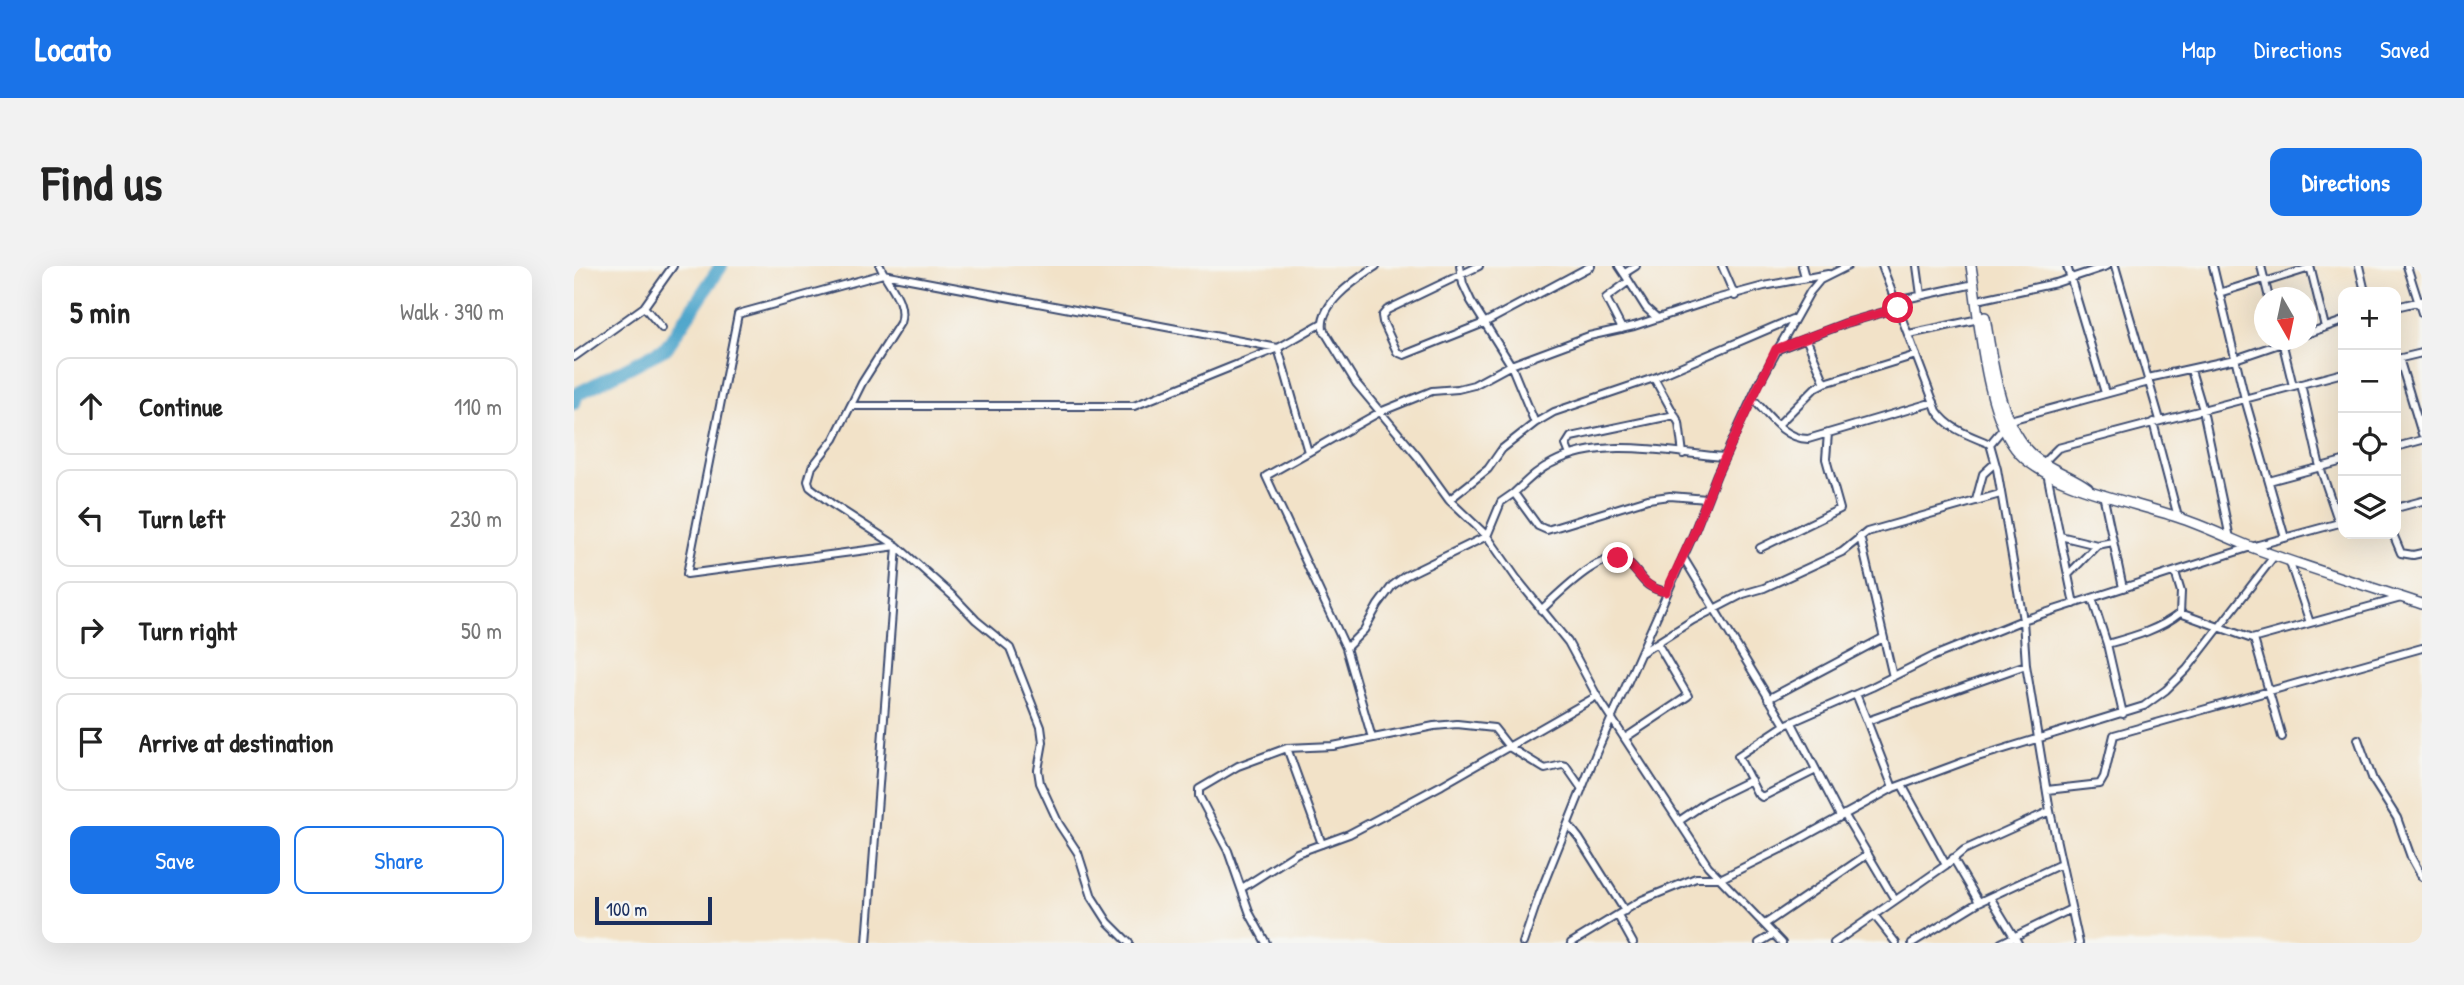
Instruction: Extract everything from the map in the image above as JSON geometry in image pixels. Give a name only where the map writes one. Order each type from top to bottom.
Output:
[{"type":"main road","points":[[1971,266],[1988,377],[2020,454],[2047,473],[2076,487],[2090,489]]},
{"type":"main road","points":[[1977,266],[2007,424],[2043,463],[2102,494],[2178,517],[2251,547],[2422,604]]},
{"type":"street","points":[[574,357],[644,307],[673,266]]},
{"type":"street","points":[[880,266],[900,302],[902,316],[834,439],[812,467],[808,481],[810,487],[897,547],[1010,648],[1041,727],[1043,741],[1038,770],[1040,783],[1059,824],[1078,853],[1092,897],[1108,922],[1129,943]]},
{"type":"street","points":[[1376,266],[1346,287],[1328,307],[1322,323],[1323,329],[1356,383],[1418,457],[1449,500],[1487,536],[1568,642],[1597,696],[1708,866],[1782,943]]},
{"type":"street","points":[[1479,266],[1461,269],[1387,310],[1382,316],[1383,322],[1400,355],[1484,323],[1591,266]]},
{"type":"street","points":[[1619,266],[1646,308],[1657,317]]},
{"type":"street","points":[[1625,273],[1636,266]]},
{"type":"street","points":[[1722,266],[1735,296]]},
{"type":"street","points":[[1802,266],[1805,277]]},
{"type":"street","points":[[1372,738],[1346,648],[1266,476],[1380,412],[1432,391],[1474,385],[1511,365],[1589,336],[1805,277],[1828,274],[1848,266]]},
{"type":"street","points":[[1882,266],[1937,411],[1949,426],[1990,444]]},
{"type":"street","points":[[1917,266],[1921,295]]},
{"type":"street","points":[[2067,266],[2105,393]]},
{"type":"street","points":[[1982,299],[2071,279],[2106,266]]},
{"type":"street","points":[[2115,266],[2148,380],[2178,517]]},
{"type":"street","points":[[2213,266],[2245,399],[2284,538]]},
{"type":"street","points":[[2260,266],[2267,287]]},
{"type":"street","points":[[2359,266],[2364,287]]},
{"type":"street","points":[[2407,266],[2422,313]]},
{"type":"street","points":[[2218,293],[2310,267],[2325,327]]},
{"type":"street","points":[[1461,269],[1463,284],[1511,365],[1535,423]]},
{"type":"street","points":[[897,547],[687,573],[738,314],[883,274],[1278,348]]},
{"type":"street","points":[[1523,943],[1582,789],[1725,457],[1776,349],[1810,292],[1828,274]]},
{"type":"street","points":[[1622,329],[1606,298],[1629,281]]},
{"type":"street","points":[[1776,349],[1921,295],[1974,284]]},
{"type":"street","points":[[2401,306],[2420,301]]},
{"type":"street","points":[[644,307],[662,328]]},
{"type":"street","points":[[1449,500],[1488,469],[1502,449],[1554,412],[1654,379],[1793,319]]},
{"type":"street","points":[[1909,334],[1979,319]]},
{"type":"street","points":[[851,406],[1134,406],[1278,348],[1322,323]]},
{"type":"street","points":[[2317,330],[2338,323]]},
{"type":"street","points":[[1805,338],[1825,383]]},
{"type":"street","points":[[1278,348],[1308,452]]},
{"type":"street","points":[[1990,444],[2007,424],[2148,380],[2235,359],[2258,350]]},
{"type":"street","points":[[2284,350],[2293,386]]},
{"type":"street","points":[[2401,357],[2422,353]]},
{"type":"street","points":[[1779,425],[1815,388],[1916,355]]},
{"type":"street","points":[[2401,366],[2418,409],[2422,434]]},
{"type":"street","points":[[2191,370],[2203,410],[2230,538]]},
{"type":"street","points":[[2043,463],[2058,449],[2338,374]]},
{"type":"street","points":[[1654,379],[1675,415],[1683,454]]},
{"type":"street","points":[[2301,384],[2320,467],[2338,515]]},
{"type":"street","points":[[1752,398],[1797,439],[1808,439],[1934,402]]},
{"type":"street","points":[[1570,455],[1566,445],[1571,437],[1675,415]]},
{"type":"street","points":[[1760,548],[1840,509],[1826,459],[1828,433]]},
{"type":"street","points":[[2401,446],[2422,440]]},
{"type":"street","points":[[1990,444],[2023,620],[2026,665],[2050,811],[2079,943]]},
{"type":"street","points":[[1346,648],[1364,629],[1392,586],[1405,576],[1487,536],[1501,502],[1514,494],[1532,475],[1570,455],[1611,449],[1725,457]]},
{"type":"street","points":[[2269,481],[2338,462]]},
{"type":"street","points":[[1976,500],[1983,474],[1995,463]]},
{"type":"street","points":[[2047,473],[2074,604]]},
{"type":"street","points":[[1514,494],[1538,526],[1547,530],[1655,498],[1670,496],[1707,499]]},
{"type":"street","points":[[1639,654],[1714,609],[1842,552],[1867,532],[2000,494]]},
{"type":"street","points":[[2102,494],[2123,588]]},
{"type":"street","points":[[2401,507],[2422,501]]},
{"type":"street","points":[[1816,770],[1762,797],[1757,793],[1738,756],[1788,724],[1934,656],[2023,620],[2251,547],[2338,524]]},
{"type":"street","points":[[1860,536],[1893,677]]},
{"type":"street","points":[[2060,536],[2097,545],[2113,542]]},
{"type":"street","points":[[2395,539],[2401,553],[2413,555],[2422,552]]},
{"type":"street","points":[[2068,575],[2097,545]]},
{"type":"street","points":[[867,943],[897,547]]},
{"type":"street","points":[[1571,943],[1642,900],[1696,878],[1722,878],[1893,788],[1971,759],[2144,706],[2166,690],[2187,669],[2275,555]]},
{"type":"street","points":[[1683,557],[1768,699],[1788,724],[1895,900]]},
{"type":"street","points":[[1541,610],[1589,569],[1600,562],[1618,558],[1627,561],[1646,585],[1666,592]]},
{"type":"street","points":[[2289,559],[2310,623]]},
{"type":"street","points":[[2107,644],[2143,633],[2172,620],[2180,613],[2181,592],[2175,572]]},
{"type":"street","points":[[2092,598],[2107,644],[2123,714]]},
{"type":"street","points":[[2180,613],[2254,639],[2403,598]]},
{"type":"street","points":[[1768,699],[1884,638]]},
{"type":"street","points":[[2254,639],[2282,737]]},
{"type":"street","points":[[1625,738],[1688,696],[1657,643]]},
{"type":"street","points":[[2047,790],[2100,784],[2114,735],[2422,648]]},
{"type":"street","points":[[1867,721],[2026,665]]},
{"type":"street","points":[[1856,694],[1893,788]]},
{"type":"street","points":[[1242,888],[1297,853],[1349,834],[1442,785],[1597,696]]},
{"type":"street","points":[[1266,943],[1250,914],[1228,851],[1198,792],[1203,786],[1238,766],[1287,748],[1333,746],[1434,726],[1473,725],[1494,728],[1509,747],[1545,769],[1566,766],[1582,789]]},
{"type":"street","points":[[2358,739],[2373,780],[2397,818],[2411,857],[2422,877]]},
{"type":"street","points":[[1287,748],[1322,844]]},
{"type":"street","points":[[1679,821],[1710,800],[1751,780]]},
{"type":"street","points":[[1902,785],[1946,865]]},
{"type":"street","points":[[1834,943],[1964,850],[2050,811]]},
{"type":"street","points":[[1568,824],[1580,838],[1625,911]]},
{"type":"street","points":[[1765,924],[1868,854]]},
{"type":"street","points":[[1953,858],[1979,902]]},
{"type":"street","points":[[1912,943],[1979,902],[2061,864]]},
{"type":"street","points":[[1990,897],[2018,943]]},
{"type":"street","points":[[2001,943],[2071,909]]},
{"type":"street","points":[[1874,915],[1896,943]]},
{"type":"street","points":[[1618,916],[1633,943]]},
{"type":"street","points":[[1759,943],[1774,934]]},
{"type":"street","points":[[1583,935],[1590,943]]},
{"type":"waterway","points":[[574,403],[577,394],[666,348],[721,266]]},
{"type":"route","points":[[1618,558],[1627,561],[1646,585],[1666,592],[1693,535],[1717,474],[1776,349],[1846,323],[1898,308]]}]
